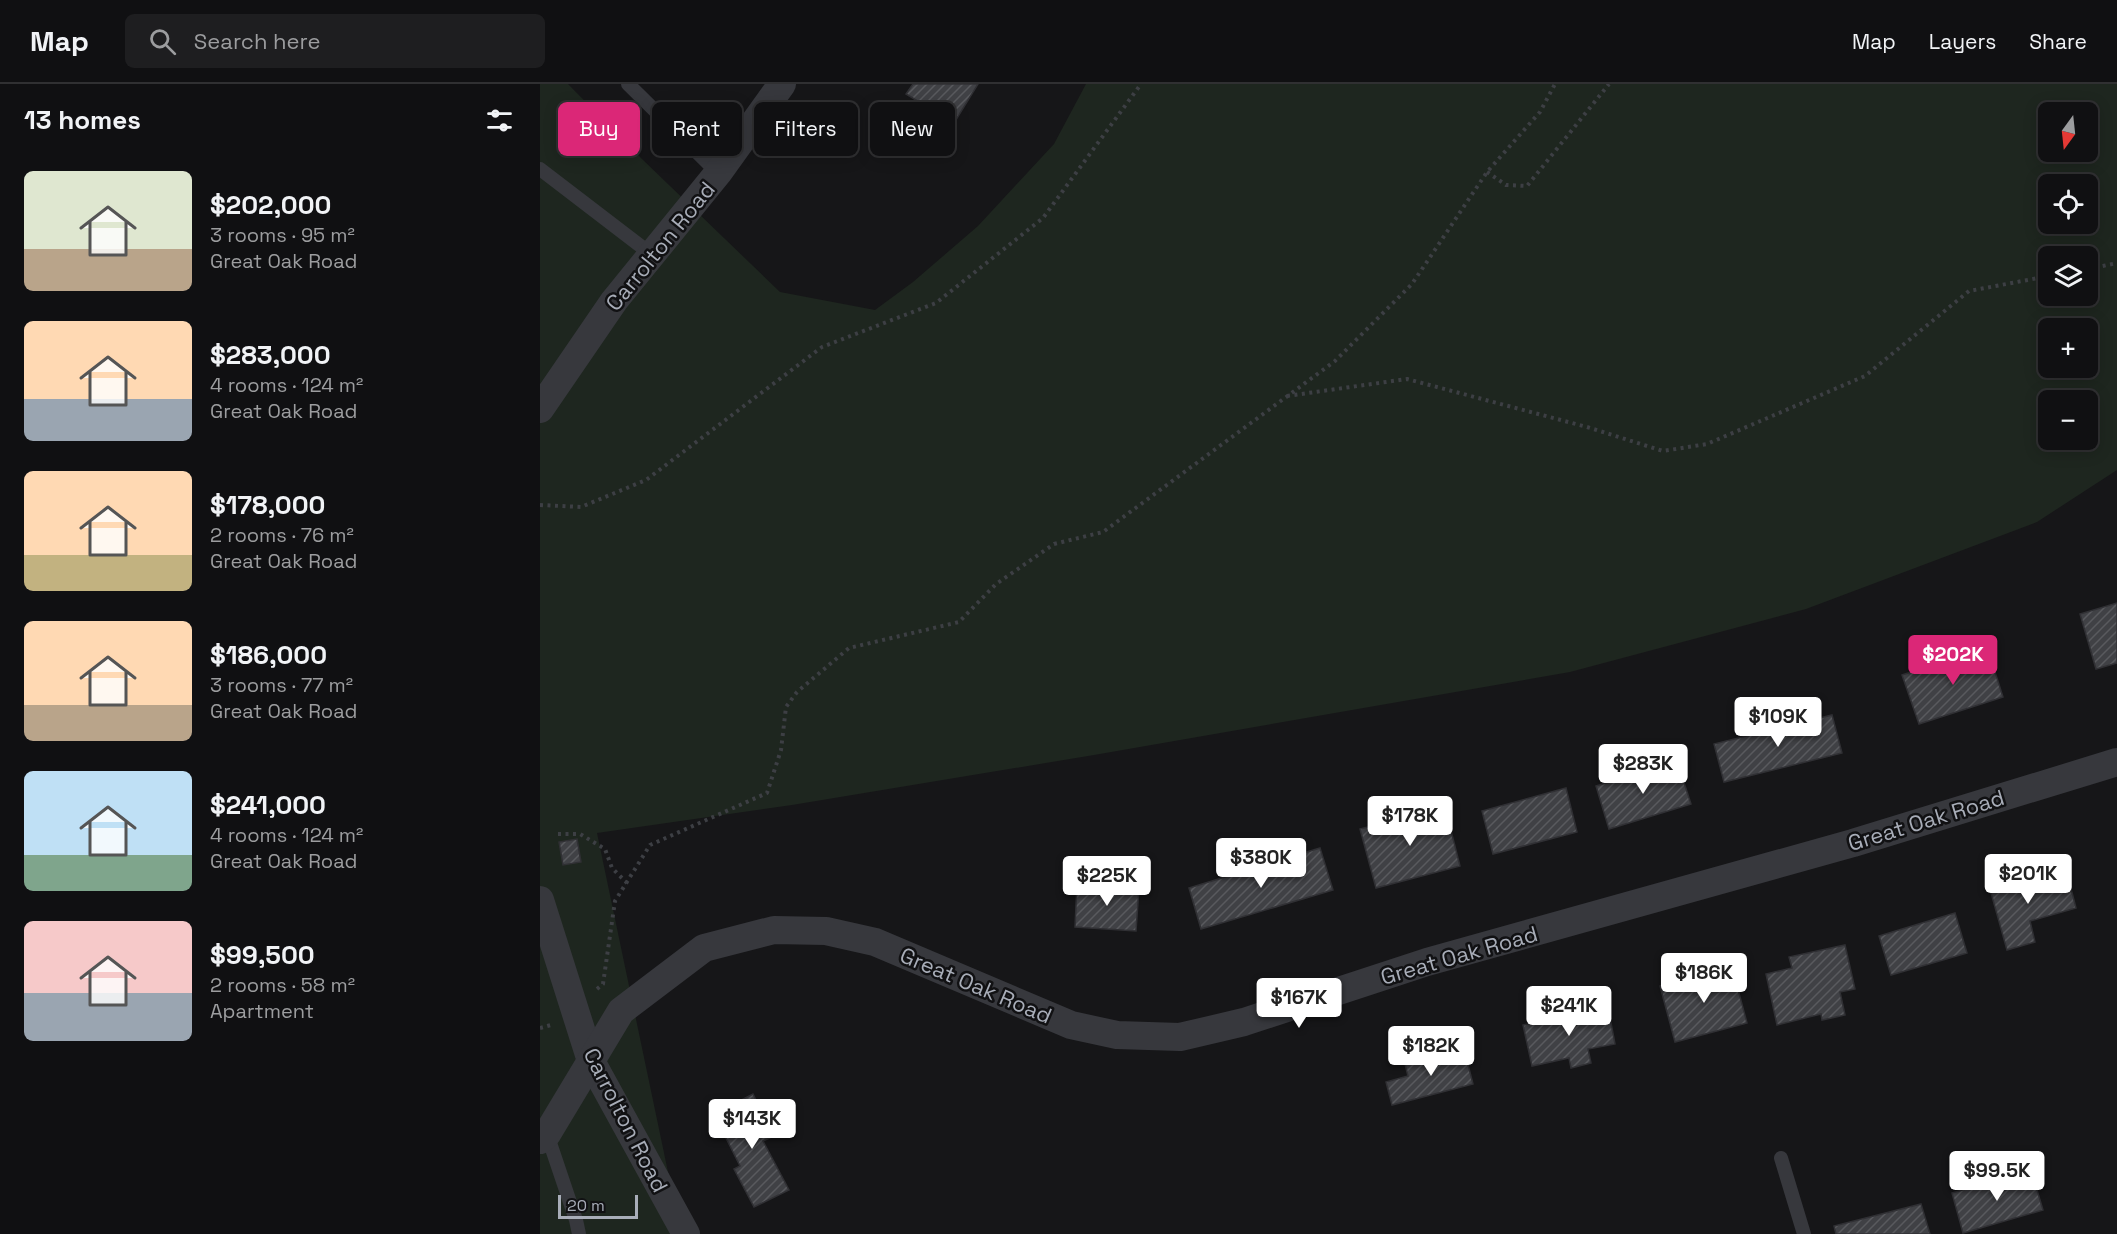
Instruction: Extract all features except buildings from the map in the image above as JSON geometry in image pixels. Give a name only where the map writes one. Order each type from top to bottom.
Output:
[{"type":"street","name":"Carrolton Road","points":[[540,409],[614,301],[718,173],[782,84]]},
{"type":"street","name":"Great Oak Road","points":[[544,1137],[621,1011],[704,948],[774,930],[826,931],[875,942],[1071,1025],[1117,1035],[1180,1037],[1244,1022],[1427,962],[1853,843],[2117,762]]},
{"type":"street","name":"Carrolton Road","points":[[540,900],[591,1061],[686,1234]]},
{"type":"lane","points":[[628,84],[718,173]]},
{"type":"lane","points":[[540,169],[651,254]]},
{"type":"lane","points":[[544,1137],[573,1210],[579,1234]]},
{"type":"lane","points":[[1781,1158],[1804,1234]]},
{"type":"path","points":[[540,505],[581,507],[646,480],[822,347],[936,303],[1043,218],[1140,84]]},
{"type":"path","points":[[540,1028],[553,1025],[603,984],[615,901],[650,845],[768,793],[781,750],[786,707],[797,692],[849,648],[959,622],[996,584],[1053,544],[1103,532],[1335,361],[1412,284],[1487,172],[1540,112],[1556,84]]},
{"type":"path","points":[[1487,172],[1506,185],[1527,186],[1609,84]]},
{"type":"path","points":[[2098,267],[2117,262]]},
{"type":"path","points":[[1287,396],[1407,379],[1587,427],[1663,451],[1707,444],[1865,376],[1970,291],[2038,278]]},
{"type":"path","points":[[558,834],[580,834],[605,849],[612,868],[627,883]]},
{"type":"shaded area","points":[[540,84],[568,84],[586,102],[558,102],[558,156],[639,156],[780,292],[875,310],[913,282],[978,226],[1054,144],[1086,84],[2117,84],[2117,470],[2037,522],[1806,609],[1570,672],[792,805],[597,833],[681,1234],[540,1234]]}]
